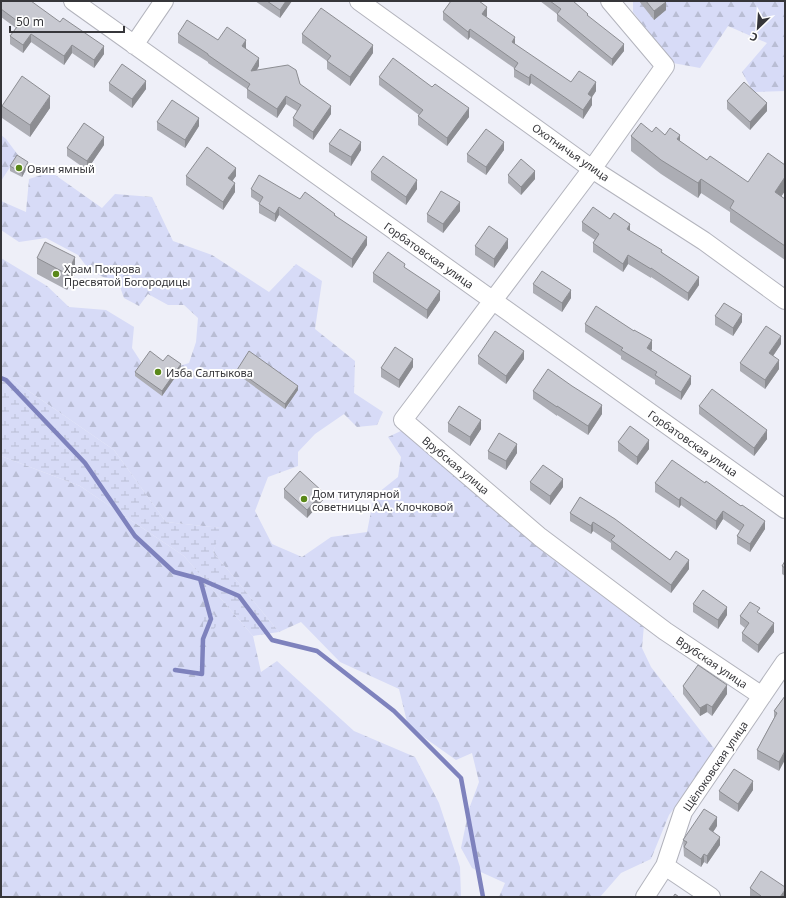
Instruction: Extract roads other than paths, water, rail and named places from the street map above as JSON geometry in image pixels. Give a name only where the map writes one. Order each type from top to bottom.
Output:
[{"type":"street","name":"Горбатовская улица","points":[[73,1],[785,509]]},
{"type":"street","points":[[134,45],[164,1]]},
{"type":"street","name":"Охотничья улица","points":[[359,1],[592,169],[704,240],[785,300]]},
{"type":"street","name":"Врубская улица","points":[[610,1],[665,66],[592,169],[403,420],[540,537],[665,631],[762,696]]},
{"type":"street","name":"Щёлоковская улица","points":[[645,897],[665,866],[683,812],[785,662]]},
{"type":"street","points":[[665,866],[711,897]]},
{"type":"waterway","points":[[1,378],[6,380],[85,463],[135,536],[174,572],[200,579],[239,596],[272,640],[317,651],[394,711],[461,778],[483,897]]},
{"type":"waterway","points":[[175,670],[202,674],[203,639],[211,619],[200,579]]},
{"type":"place","name":"Овин ямный","points":[[19,168]]},
{"type":"place","name":"Храм Покрова Пресвятой Богородицы","points":[[56,274]]},
{"type":"place","name":"Изба Салтыкова","points":[[158,372]]},
{"type":"place","name":"Дом титулярной советницы А.А. Клочковой","points":[[304,499]]}]
